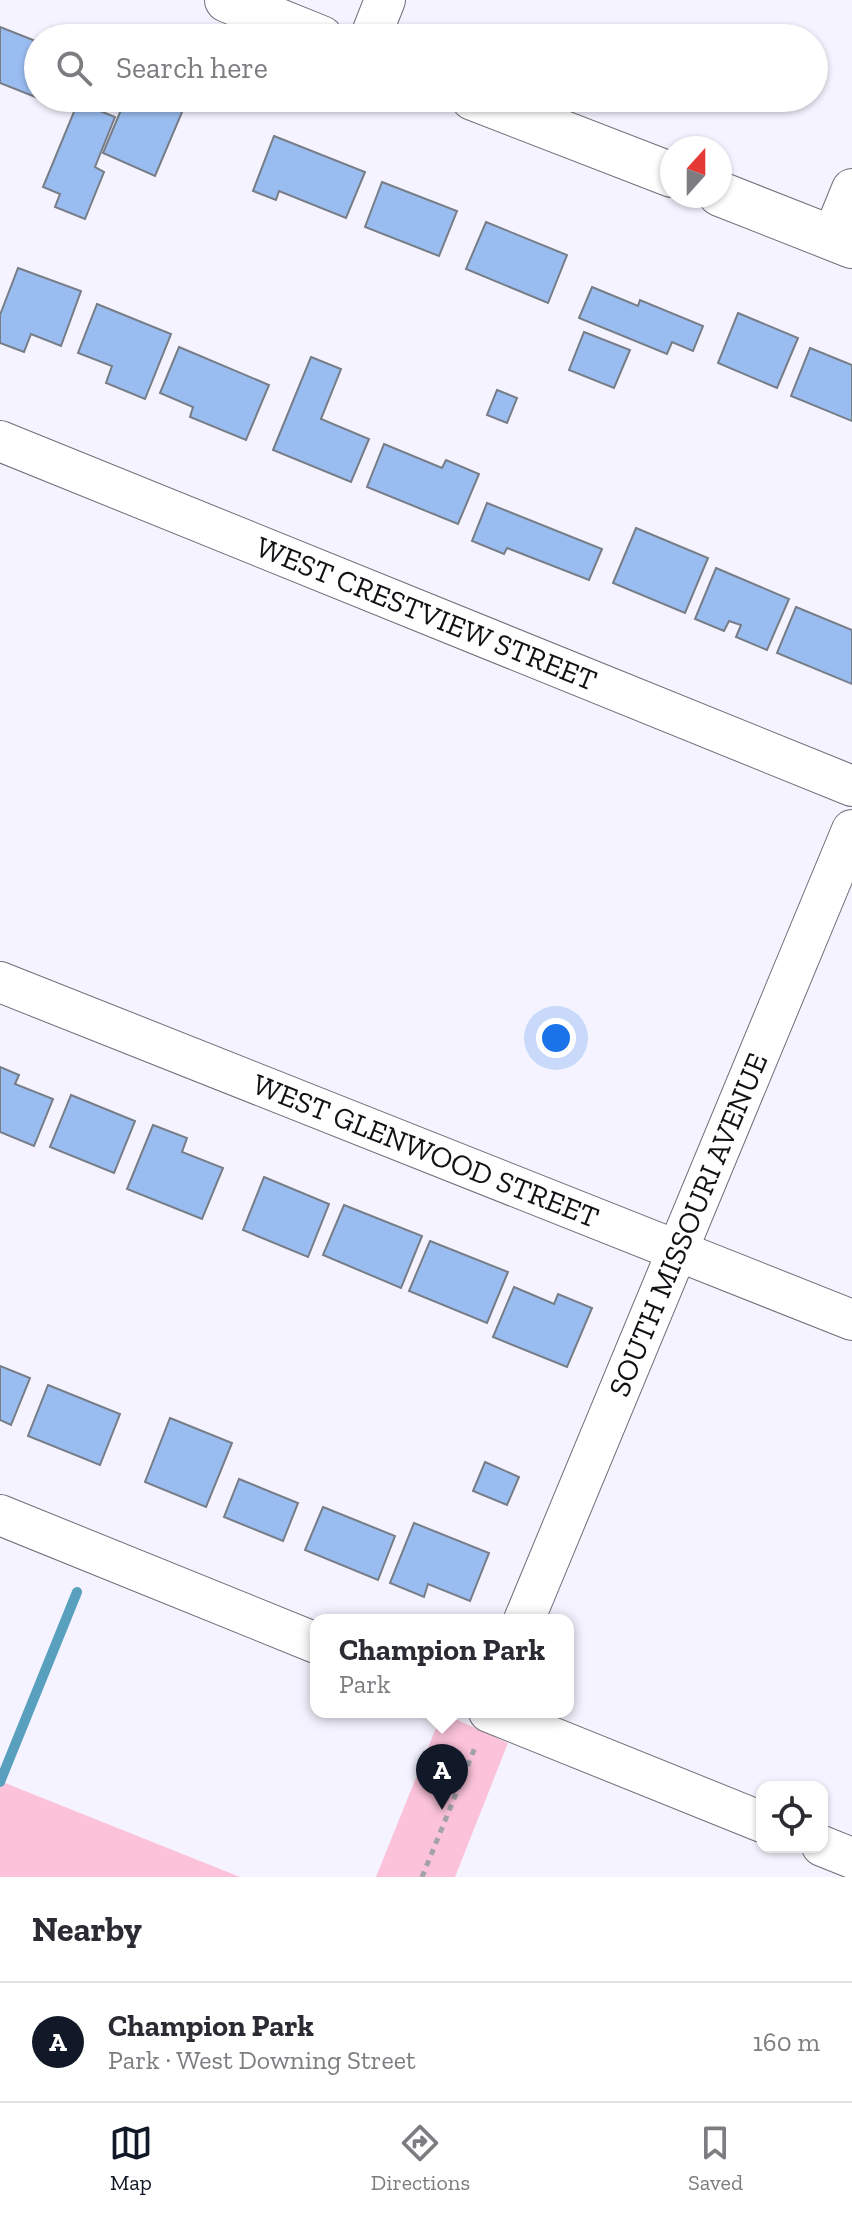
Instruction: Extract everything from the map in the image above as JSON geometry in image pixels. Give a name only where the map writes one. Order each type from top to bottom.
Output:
[{"type":"street","points":[[227,0],[286,24]]},
{"type":"street","points":[[376,24],[385,0]]},
{"type":"street","points":[[509,112],[660,170]]},
{"type":"street","points":[[732,199],[842,242],[852,189]]},
{"type":"street","name":"WEST CRESTVIEW STREET","points":[[0,441],[852,786]]},
{"type":"street","name":"SOUTH MISSOURI AVENUE","points":[[526,1614],[852,830]]},
{"type":"street","name":"WEST GLENWOOD STREET","points":[[0,982],[852,1320]]},
{"type":"street","points":[[0,1515],[310,1641]]},
{"type":"street","points":[[483,1726],[756,1820]]},
{"type":"street","points":[[828,1848],[852,1858]]},
{"type":"path","points":[[422,1877],[483,1726]]},
{"type":"shaded area","points":[[440,1718],[453,1718],[508,1743],[455,1877],[376,1877]]},
{"type":"shaded area","points":[[0,1781],[240,1877],[0,1877]]},
{"type":"building","points":[[0,27],[24,36],[24,92],[0,83]]},
{"type":"building","points":[[74,112],[103,112],[115,117],[95,167],[104,172],[85,219],[55,207],[60,194],[43,187]]},
{"type":"building","points":[[120,112],[182,112],[155,176],[103,153]]},
{"type":"building","points":[[274,136],[365,172],[346,218],[279,191],[276,200],[253,191]]},
{"type":"building","points":[[382,182],[457,211],[439,256],[365,227]]},
{"type":"building","points":[[486,222],[567,255],[548,303],[466,269]]},
{"type":"building","points":[[18,268],[81,291],[61,346],[31,334],[24,352],[0,343],[0,315]]},
{"type":"building","points":[[592,287],[638,306],[640,300],[703,326],[693,351],[672,342],[667,354],[579,318]]},
{"type":"building","points":[[97,304],[171,334],[145,399],[106,383],[112,366],[78,353]]},
{"type":"building","points":[[738,313],[798,338],[777,388],[718,363]]},
{"type":"building","points":[[584,332],[630,350],[614,388],[569,370]]},
{"type":"building","points":[[179,347],[269,385],[246,440],[190,417],[193,407],[160,393]]},
{"type":"building","points":[[810,348],[852,365],[852,421],[791,396]]},
{"type":"building","points":[[311,357],[341,369],[321,419],[369,439],[351,482],[273,450]]},
{"type":"building","points":[[497,390],[517,398],[507,423],[487,415]]},
{"type":"building","points":[[384,444],[442,468],[446,460],[479,474],[458,524],[367,487]]},
{"type":"building","points":[[487,503],[602,549],[589,580],[507,548],[504,554],[472,541]]},
{"type":"building","points":[[636,528],[708,558],[685,613],[613,583]]},
{"type":"building","points":[[716,568],[789,599],[767,650],[736,637],[741,625],[729,621],[724,631],[695,619]]},
{"type":"building","points":[[796,607],[852,630],[852,684],[777,653]]},
{"type":"building","points":[[0,1067],[19,1075],[15,1084],[53,1099],[34,1146],[0,1132]]},
{"type":"building","points":[[71,1095],[135,1121],[114,1173],[50,1147]]},
{"type":"building","points":[[153,1125],[187,1138],[182,1152],[223,1168],[202,1219],[127,1189]]},
{"type":"building","points":[[264,1177],[329,1204],[308,1257],[243,1230]]},
{"type":"building","points":[[344,1205],[422,1236],[401,1288],[323,1255]]},
{"type":"building","points":[[430,1241],[508,1272],[487,1323],[409,1291]]},
{"type":"building","points":[[514,1287],[554,1304],[558,1294],[592,1308],[567,1367],[493,1337]]},
{"type":"building","points":[[0,1366],[30,1378],[11,1425],[0,1420]]},
{"type":"building","points":[[48,1385],[120,1414],[100,1465],[28,1436]]},
{"type":"building","points":[[170,1418],[232,1443],[206,1507],[145,1482]]},
{"type":"building","points":[[485,1462],[519,1477],[507,1505],[473,1491]]},
{"type":"building","points":[[239,1479],[298,1503],[283,1541],[224,1517]]},
{"type":"building","points":[[323,1507],[395,1536],[378,1580],[305,1550]]},
{"type":"building","points":[[414,1523],[489,1553],[470,1601],[428,1584],[424,1597],[390,1583]]},
{"type":"waterway","points":[[0,1782],[77,1592]]},
{"type":"place","name":"Champion Park","points":[[442,1810]]}]
